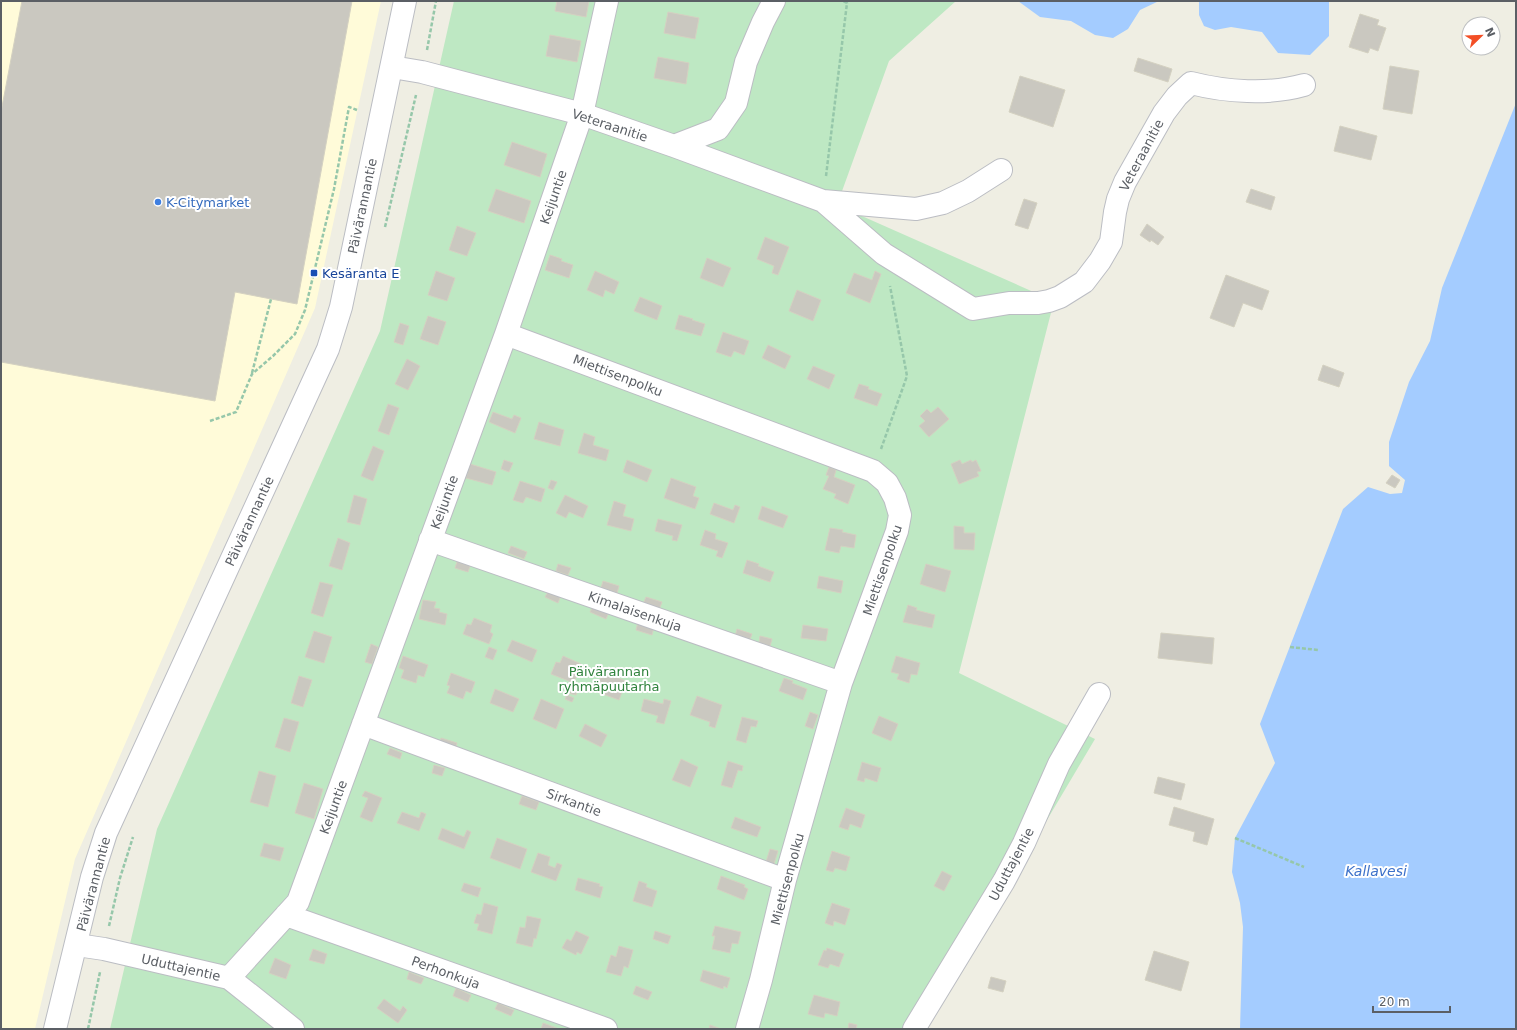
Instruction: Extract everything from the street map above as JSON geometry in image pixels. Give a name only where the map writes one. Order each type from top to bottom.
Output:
[{"type":"street","name":"Päivärannantie","points":[[55,1029],[77,945],[92,877],[106,833],[328,349],[341,307],[405,1]]},
{"type":"street","name":"Keijuntie","points":[[230,978],[298,902],[506,334],[582,114],[607,1]]},
{"type":"street","points":[[674,146],[718,129],[736,103],[746,62],[763,22],[774,1]]},
{"type":"street","name":"Veteraanitie","points":[[392,67],[422,72],[582,114],[823,201],[916,209],[943,203],[968,191],[1001,170]]},
{"type":"street","name":"Veteraanitie","points":[[823,201],[884,254],[973,309],[1009,303],[1038,303],[1060,297],[1084,282],[1100,261],[1111,242],[1116,206],[1124,182],[1164,113],[1177,96],[1191,83],[1213,88],[1244,91],[1291,88],[1304,84]]},
{"type":"street","name":"Miettisenpolku","points":[[506,334],[873,471],[887,483],[895,498],[900,515],[897,531],[841,683],[785,880],[761,980],[747,1029]]},
{"type":"street","name":"Kimalaisenkuja","points":[[430,540],[841,683]]},
{"type":"street","name":"Uduttajentie","points":[[914,1029],[1004,881],[1024,844],[1059,764],[1099,694]]},
{"type":"street","name":"Sirkantie","points":[[363,724],[785,880]]},
{"type":"street","name":"Perhonkuja","points":[[286,915],[606,1029]]},
{"type":"street","name":"Uduttajentie","points":[[77,945],[104,949],[230,978],[293,1029]]},
{"type":"path","points":[[823,201],[847,3],[843,1]]},
{"type":"path","points":[[252,374],[295,334],[306,310],[334,189],[349,107],[381,118],[409,125]]},
{"type":"path","points":[[873,471],[907,376],[884,254]]},
{"type":"path","points":[[210,421],[236,412],[252,374],[270,299]]},
{"type":"path","points":[[1290,646],[1318,650]]},
{"type":"path","points":[[1236,838],[1304,867]]},
{"type":"shaded area","points":[[1,1],[381,1],[315,308],[75,859],[35,1029],[1,1029]]},
{"type":"green space","name":"Päivärannan ryhmäpuutarha","points":[[454,1],[956,1],[889,61],[837,205],[1054,301],[959,673],[1095,739],[923,1029],[110,1029],[157,829],[380,331]]},
{"type":"water","points":[[1018,1],[1159,1],[1140,10],[1128,29],[1113,38],[1095,35],[1071,21],[1040,17]]},
{"type":"water","points":[[1199,1],[1329,1],[1329,36],[1310,55],[1278,53],[1262,32],[1231,27],[1215,30],[1204,26],[1199,15]]},
{"type":"water","name":"Kallavesi","points":[[1516,103],[1516,1029],[1240,1029],[1243,927],[1240,903],[1232,872],[1235,838],[1275,763],[1260,724],[1343,509],[1368,487],[1390,494],[1402,493],[1405,480],[1389,466],[1389,442],[1409,382],[1430,341],[1442,288]]},
{"type":"building","name":"K-Citymarket","points":[[22,1],[352,1],[297,304],[235,292],[215,401],[1,362],[1,112]]},
{"type":"building","points":[[557,1],[589,1],[586,17],[555,11]]},
{"type":"building","points":[[668,12],[699,18],[695,39],[664,33]]},
{"type":"building","points":[[1360,14],[1379,20],[1377,25],[1386,28],[1378,51],[1370,48],[1368,53],[1349,47]]},
{"type":"building","points":[[550,35],[581,41],[577,62],[546,56]]},
{"type":"building","points":[[658,57],[689,63],[686,84],[654,78]]},
{"type":"building","points":[[1138,58],[1172,69],[1168,82],[1134,71]]},
{"type":"building","points":[[1390,66],[1419,71],[1412,114],[1383,109]]},
{"type":"building","points":[[1020,76],[1065,90],[1053,127],[1009,112]]},
{"type":"building","points":[[1340,126],[1377,136],[1371,160],[1334,151]]},
{"type":"building","points":[[512,142],[547,154],[540,177],[504,165]]},
{"type":"building","points":[[496,189],[531,201],[524,223],[488,211]]},
{"type":"building","points":[[1251,189],[1275,197],[1271,210],[1246,202]]},
{"type":"building","points":[[1024,199],[1037,203],[1028,229],[1015,225]]},
{"type":"building","points":[[1147,224],[1164,237],[1158,245],[1151,240],[1150,242],[1140,235]]},
{"type":"building","points":[[457,226],[476,233],[467,256],[449,250]]},
{"type":"building","points":[[765,237],[789,247],[778,275],[772,273],[774,266],[757,259]]},
{"type":"building","points":[[550,255],[573,265],[569,278],[545,270]]},
{"type":"building","points":[[707,258],[731,268],[723,287],[700,278]]},
{"type":"building","points":[[436,271],[455,278],[447,301],[428,295]]},
{"type":"building","points":[[595,271],[619,282],[614,294],[605,290],[603,297],[587,290]]},
{"type":"building","points":[[875,271],[881,274],[870,303],[846,293],[854,273],[872,280]]},
{"type":"building","points":[[1226,275],[1269,291],[1262,310],[1243,303],[1234,327],[1210,318]]},
{"type":"building","points":[[797,290],[821,300],[813,321],[789,311]]},
{"type":"building","points":[[640,297],[662,306],[657,320],[634,311]]},
{"type":"building","points":[[679,315],[705,324],[701,336],[675,329]]},
{"type":"building","points":[[428,316],[446,322],[438,345],[420,339]]},
{"type":"building","points":[[400,323],[409,326],[403,345],[394,342]]},
{"type":"building","points":[[723,332],[749,341],[744,355],[734,351],[731,357],[716,352]]},
{"type":"building","points":[[768,345],[791,356],[785,369],[762,358]]},
{"type":"building","points":[[407,359],[420,366],[408,390],[395,384]]},
{"type":"building","points":[[1323,365],[1344,373],[1339,387],[1318,380]]},
{"type":"building","points":[[813,366],[835,375],[829,389],[807,379]]},
{"type":"building","points":[[859,384],[869,387],[868,389],[882,394],[877,406],[854,398]]},
{"type":"building","points":[[388,404],[399,408],[389,435],[378,431]]},
{"type":"building","points":[[938,407],[949,419],[929,437],[919,426],[925,421],[920,416],[927,409],[931,413]]},
{"type":"building","points":[[493,412],[512,419],[514,415],[521,418],[515,433],[489,422]]},
{"type":"building","points":[[539,422],[564,430],[560,446],[534,439]]},
{"type":"building","points":[[584,433],[595,437],[593,445],[609,450],[606,461],[578,453]]},
{"type":"building","points":[[373,446],[384,451],[373,481],[361,476]]},
{"type":"building","points":[[504,460],[513,463],[509,472],[501,469]]},
{"type":"building","points":[[627,460],[652,470],[647,482],[623,472]]},
{"type":"building","points":[[960,460],[962,464],[971,460],[972,462],[976,460],[981,471],[977,472],[979,476],[959,484],[951,464]]},
{"type":"building","points":[[470,464],[496,472],[492,485],[466,478]]},
{"type":"building","points":[[829,467],[836,470],[834,477],[855,485],[848,504],[834,498],[836,494],[823,489],[829,476],[826,475]]},
{"type":"building","points":[[1392,475],[1400,480],[1395,488],[1386,483]]},
{"type":"building","points":[[671,478],[696,487],[693,496],[699,498],[695,509],[664,498]]},
{"type":"building","points":[[551,480],[557,482],[553,490],[548,488]]},
{"type":"building","points":[[520,481],[545,489],[541,502],[526,497],[523,503],[513,500]]},
{"type":"building","points":[[354,495],[367,499],[360,525],[347,522]]},
{"type":"building","points":[[565,495],[588,506],[583,518],[569,512],[566,518],[556,513]]},
{"type":"building","points":[[614,501],[626,505],[623,516],[634,519],[631,531],[607,525]]},
{"type":"building","points":[[714,503],[733,510],[735,505],[740,507],[734,523],[710,514]]},
{"type":"building","points":[[762,506],[788,516],[783,528],[758,519]]},
{"type":"building","points":[[658,519],[682,525],[677,541],[672,540],[673,536],[655,531]]},
{"type":"building","points":[[954,526],[964,527],[964,533],[975,533],[974,550],[954,549]]},
{"type":"building","points":[[830,528],[843,530],[842,532],[856,535],[854,548],[841,546],[839,553],[825,550]]},
{"type":"building","points":[[705,530],[716,534],[715,539],[728,543],[722,558],[716,556],[718,551],[700,545]]},
{"type":"building","points":[[338,538],[350,543],[342,570],[329,566]]},
{"type":"building","points":[[511,546],[527,552],[524,559],[508,553]]},
{"type":"building","points":[[458,559],[471,563],[468,572],[455,568]]},
{"type":"building","points":[[747,560],[759,564],[758,566],[774,572],[770,582],[743,573]]},
{"type":"building","points":[[558,564],[571,568],[568,575],[556,571]]},
{"type":"building","points":[[926,564],[951,571],[945,592],[920,584]]},
{"type":"building","points":[[819,576],[843,581],[841,593],[817,588]]},
{"type":"building","points":[[603,581],[619,586],[617,593],[601,588]]},
{"type":"building","points":[[320,582],[333,585],[323,617],[311,613]]},
{"type":"building","points":[[549,590],[561,595],[558,603],[545,597]]},
{"type":"building","points":[[646,597],[662,602],[659,610],[643,604]]},
{"type":"building","points":[[423,600],[436,602],[434,608],[440,609],[439,612],[447,614],[445,625],[419,619]]},
{"type":"building","points":[[908,605],[917,608],[916,610],[935,615],[932,628],[903,622]]},
{"type":"building","points":[[593,606],[609,612],[606,619],[590,612]]},
{"type":"building","points":[[474,618],[492,625],[490,632],[493,634],[489,644],[463,634],[467,624],[471,625]]},
{"type":"building","points":[[638,622],[654,627],[652,635],[636,630]]},
{"type":"building","points":[[803,625],[828,629],[826,641],[801,638]]},
{"type":"building","points":[[737,629],[752,634],[749,642],[735,636]]},
{"type":"building","points":[[314,631],[332,637],[324,663],[305,657]]},
{"type":"building","points":[[1161,633],[1214,638],[1212,664],[1158,658]]},
{"type":"building","points":[[760,636],[772,639],[770,646],[759,643]]},
{"type":"building","points":[[512,640],[537,650],[532,662],[507,651]]},
{"type":"building","points":[[371,644],[378,647],[372,664],[365,662]]},
{"type":"building","points":[[489,647],[497,650],[493,660],[485,657]]},
{"type":"building","points":[[403,656],[428,665],[424,677],[418,675],[416,683],[401,678],[404,670],[399,668]]},
{"type":"building","points":[[563,656],[581,664],[574,683],[551,674],[556,662],[560,663]]},
{"type":"building","points":[[896,656],[920,663],[917,675],[911,674],[909,683],[897,679],[899,674],[891,672]]},
{"type":"building","points":[[603,672],[626,681],[619,700],[595,691]]},
{"type":"building","points":[[451,673],[475,682],[471,693],[466,691],[463,699],[447,693],[450,686],[447,685]]},
{"type":"building","points":[[299,676],[312,680],[303,707],[291,703]]},
{"type":"building","points":[[784,678],[807,689],[803,700],[779,691]]},
{"type":"building","points":[[495,689],[519,699],[513,712],[490,703]]},
{"type":"building","points":[[570,689],[577,691],[576,695],[568,693]]},
{"type":"building","points":[[567,695],[574,698],[572,702],[565,699]]},
{"type":"building","points":[[697,696],[722,705],[715,728],[709,726],[710,722],[690,715]]},
{"type":"building","points":[[541,699],[564,709],[556,729],[533,719]]},
{"type":"building","points":[[644,699],[663,704],[664,699],[671,701],[664,724],[656,722],[658,716],[641,711]]},
{"type":"building","points":[[810,712],[818,715],[813,729],[805,726]]},
{"type":"building","points":[[879,716],[898,724],[891,741],[872,733]]},
{"type":"building","points":[[742,717],[758,721],[756,727],[751,726],[746,743],[736,740]]},
{"type":"building","points":[[284,718],[299,722],[290,752],[275,747]]},
{"type":"building","points":[[585,724],[607,735],[601,747],[579,736]]},
{"type":"building","points":[[441,738],[457,743],[455,751],[439,746]]},
{"type":"building","points":[[390,748],[402,753],[400,759],[387,754]]},
{"type":"building","points":[[681,759],[698,767],[690,787],[672,780]]},
{"type":"building","points":[[728,761],[743,766],[742,771],[738,770],[732,788],[721,785]]},
{"type":"building","points":[[862,762],[881,768],[877,782],[865,778],[864,782],[857,780]]},
{"type":"building","points":[[434,765],[445,768],[442,776],[432,773]]},
{"type":"building","points":[[259,771],[276,776],[268,807],[250,802]]},
{"type":"building","points":[[1158,777],[1185,784],[1181,800],[1154,793]]},
{"type":"building","points":[[304,783],[323,789],[314,819],[295,813]]},
{"type":"building","points":[[365,791],[382,798],[372,822],[360,817],[368,798],[362,796]]},
{"type":"building","points":[[522,796],[539,802],[536,810],[519,804]]},
{"type":"building","points":[[1174,807],[1214,819],[1207,845],[1193,841],[1195,832],[1169,825]]},
{"type":"building","points":[[846,808],[865,815],[861,828],[850,824],[848,830],[839,827]]},
{"type":"building","points":[[402,812],[419,818],[421,812],[426,814],[419,831],[397,823]]},
{"type":"building","points":[[735,817],[761,827],[757,837],[731,828]]},
{"type":"building","points":[[442,828],[464,837],[467,830],[471,832],[464,849],[438,839]]},
{"type":"building","points":[[497,838],[527,849],[520,869],[490,858]]},
{"type":"building","points":[[264,843],[284,848],[280,861],[260,856]]},
{"type":"building","points":[[770,849],[778,851],[773,867],[765,865]]},
{"type":"building","points":[[832,851],[850,857],[846,871],[835,868],[833,872],[826,870]]},
{"type":"building","points":[[538,853],[550,857],[548,865],[555,868],[557,863],[562,865],[556,881],[531,872]]},
{"type":"building","points":[[942,871],[952,876],[944,891],[934,886]]},
{"type":"building","points":[[721,876],[745,885],[744,887],[748,889],[744,900],[717,889]]},
{"type":"building","points":[[578,878],[600,884],[599,886],[603,887],[600,898],[575,890]]},
{"type":"building","points":[[639,881],[647,884],[646,887],[657,891],[652,907],[633,901]]},
{"type":"building","points":[[464,883],[481,888],[478,897],[461,891]]},
{"type":"building","points":[[484,903],[498,907],[492,934],[477,930],[479,924],[474,923],[477,914],[481,915]]},
{"type":"building","points":[[832,903],[850,909],[845,925],[834,921],[833,926],[825,923]]},
{"type":"building","points":[[527,916],[541,919],[536,939],[534,938],[532,947],[516,943],[520,927],[525,928]]},
{"type":"building","points":[[715,926],[741,932],[738,944],[732,943],[730,953],[712,949],[715,936],[712,936]]},
{"type":"building","points":[[576,931],[589,937],[581,954],[577,952],[576,955],[562,948],[567,939],[571,941]]},
{"type":"building","points":[[655,931],[671,936],[668,944],[653,939]]},
{"type":"building","points":[[619,946],[633,950],[628,968],[624,966],[621,976],[606,972],[611,955],[616,957]]},
{"type":"building","points":[[827,948],[844,954],[839,967],[830,964],[828,968],[818,965],[824,950],[826,951]]},
{"type":"building","points":[[313,949],[327,954],[324,964],[309,960]]},
{"type":"building","points":[[1154,951],[1189,962],[1181,991],[1145,980]]},
{"type":"building","points":[[275,958],[291,965],[286,979],[269,973]]},
{"type":"building","points":[[703,970],[730,978],[727,988],[724,986],[723,989],[700,981]]},
{"type":"building","points":[[409,972],[424,978],[421,984],[407,979]]},
{"type":"building","points":[[991,977],[1006,981],[1003,992],[988,988]]},
{"type":"building","points":[[636,986],[652,992],[648,1000],[633,994]]},
{"type":"building","points":[[456,988],[471,995],[468,1002],[453,996]]},
{"type":"building","points":[[814,995],[840,1002],[837,1016],[825,1013],[824,1018],[808,1014]]},
{"type":"building","points":[[384,999],[400,1011],[403,1006],[407,1010],[398,1023],[377,1008]]},
{"type":"building","points":[[498,1003],[514,1010],[511,1016],[495,1009]]},
{"type":"building","points":[[543,1023],[559,1029],[541,1029]]},
{"type":"building","points":[[849,1023],[857,1025],[856,1029],[848,1029]]},
{"type":"building","points":[[710,1025],[721,1029],[709,1029]]},
{"type":"place","name":"K-Citymarket","points":[[158,202]]},
{"type":"place","name":"Kesäranta E","points":[[314,273]]}]
